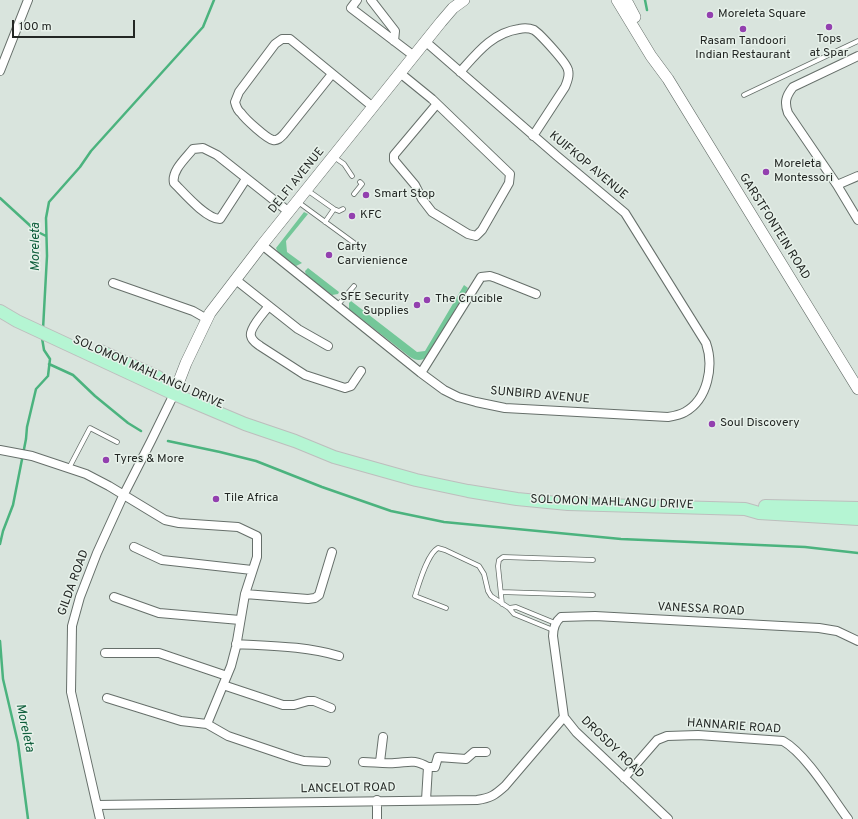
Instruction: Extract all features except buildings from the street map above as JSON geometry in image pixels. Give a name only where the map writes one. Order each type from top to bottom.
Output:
[{"type":"main road","name":"DELFI AVENUE","points":[[175,390],[210,313],[262,245],[414,56],[453,8],[464,0]]},
{"type":"main road","name":"GARSTFONTEIN ROAD","points":[[617,0],[650,56],[668,79],[858,389]]},
{"type":"main road","name":"GARSTFONTEIN ROAD","points":[[626,0],[663,66],[668,79]]},
{"type":"main road","name":"SOLOMON MAHLANGU DRIVE","points":[[0,310],[56,336],[122,360],[175,390],[244,416],[295,441],[334,457],[416,480],[517,499],[568,504],[744,508],[758,505],[858,508]]},
{"type":"main road","name":"SOLOMON MAHLANGU DRIVE","points":[[744,508],[759,513],[858,520]]},
{"type":"street","points":[[0,71],[28,0]]},
{"type":"street","points":[[357,0],[351,8],[414,56]]},
{"type":"street","points":[[371,0],[395,31],[394,41]]},
{"type":"street","points":[[460,72],[491,40],[520,28],[529,29],[538,33],[565,62],[569,74],[565,87],[533,136]]},
{"type":"street","points":[[332,74],[284,134],[277,140],[271,140],[240,113],[236,107],[235,102],[239,92],[275,44],[282,39],[290,39],[296,42],[332,74],[373,107]]},
{"type":"street","name":"KUIFKOP AVENUE","points":[[426,42],[533,136],[625,212],[706,343],[710,358]]},
{"type":"street","points":[[858,56],[793,88],[786,96],[788,113],[837,185],[858,220]]},
{"type":"street","points":[[400,74],[432,99],[436,105],[510,174],[509,183],[482,230],[476,236],[468,234],[432,212],[422,199],[409,176],[394,160],[394,155],[436,105]]},
{"type":"street","points":[[246,179],[220,220],[213,218],[204,212],[174,183],[173,179],[178,167],[193,149],[198,148],[208,150],[246,179],[289,212]]},
{"type":"street","points":[[837,185],[858,176]]},
{"type":"street","name":"SUNBIRD AVENUE","points":[[262,245],[444,390],[458,397],[476,402],[505,408],[668,417],[685,413],[700,399],[706,384],[710,358]]},
{"type":"street","points":[[421,373],[481,277],[490,276],[536,294]]},
{"type":"street","points":[[236,280],[298,329],[328,346]]},
{"type":"street","points":[[113,283],[193,311],[207,319]]},
{"type":"street","points":[[269,306],[251,330],[250,335],[260,346],[305,375],[345,388],[351,386],[361,371]]},
{"type":"street","name":"GILDA ROAD","points":[[100,819],[71,692],[72,626],[80,597],[90,571],[123,496],[175,390]]},
{"type":"street","points":[[4,451],[32,456],[69,468],[98,480],[165,520],[172,522],[238,527],[257,536],[257,557],[245,594],[236,644],[227,676],[207,724]]},
{"type":"street","points":[[134,547],[162,560],[252,570]]},
{"type":"street","points":[[245,594],[308,599],[315,598],[320,592],[332,552]]},
{"type":"street","points":[[114,597],[159,613],[240,620]]},
{"type":"street","name":"VANESSA ROAD","points":[[554,630],[561,617],[595,616],[819,628],[837,630],[858,641]]},
{"type":"street","name":"DROSDY ROAD","points":[[554,630],[564,717],[576,732],[668,819]]},
{"type":"street","points":[[236,644],[304,648],[339,656]]},
{"type":"street","points":[[105,653],[159,653],[227,676]]},
{"type":"street","points":[[223,685],[283,705],[294,705],[314,701],[331,708]]},
{"type":"street","points":[[107,698],[181,721],[207,724],[228,736],[293,758],[304,761],[326,762]]},
{"type":"street","name":"LANCELOT ROAD","points":[[97,805],[377,800],[477,800],[489,798],[505,786],[564,717]]},
{"type":"street","name":"HANNARIE ROAD","points":[[624,778],[657,740],[667,736],[698,735],[783,741],[791,746],[800,755],[848,819]]},
{"type":"street","points":[[380,762],[384,737]]},
{"type":"street","points":[[363,762],[395,763],[418,761],[428,767],[435,767],[438,757],[466,759],[474,752],[486,752]]},
{"type":"street","points":[[426,800],[428,767]]},
{"type":"street","points":[[377,800],[377,819]]},
{"type":"lane","points":[[744,96],[858,41]]},
{"type":"lane","points":[[334,157],[344,164],[352,176]]},
{"type":"lane","points":[[354,194],[362,184],[360,182]]},
{"type":"lane","points":[[307,190],[334,209],[339,211],[343,209]]},
{"type":"lane","points":[[298,201],[361,248]]},
{"type":"lane","points":[[325,222],[334,209]]},
{"type":"lane","points":[[338,306],[354,286]]},
{"type":"lane","points":[[69,468],[90,428],[117,442]]},
{"type":"lane","points":[[446,608],[415,596],[432,553],[438,548],[479,566],[484,574],[490,594],[509,608],[514,614],[554,630]]},
{"type":"lane","points":[[502,604],[498,560],[503,557],[593,560]]},
{"type":"lane","points":[[501,592],[593,595]]},
{"type":"lane","points":[[509,608],[516,607],[554,630]]},
{"type":"green space","points":[[304,212],[308,214],[286,241],[287,252],[302,263],[296,266],[287,261],[276,248]]},
{"type":"green space","points":[[308,268],[339,292],[338,294],[332,295],[306,275],[305,271]]},
{"type":"green space","points":[[464,285],[468,288],[427,357],[421,360],[410,357],[349,309],[349,303],[351,301],[417,352],[425,351]]},
{"type":"waterway","name":"Moreleta","points":[[43,329],[47,256],[46,218],[49,202],[80,167],[91,151],[203,27],[214,0]]},
{"type":"waterway","points":[[645,0],[647,10]]},
{"type":"waterway","points":[[0,198],[36,231],[46,236]]},
{"type":"waterway","name":"Moreleta","points":[[0,544],[3,531],[13,505],[27,427],[36,389],[48,376],[50,359],[44,350],[42,338]]},
{"type":"waterway","points":[[49,364],[73,375],[95,396],[128,423],[141,431]]},
{"type":"waterway","points":[[168,441],[256,461],[322,487],[391,511],[444,522],[621,539],[805,547],[858,553]]},
{"type":"waterway","name":"Moreleta","points":[[0,641],[3,679],[18,743],[28,819]]},
{"type":"place","name":"Moreleta Square","points":[[710,15]]},
{"type":"place","name":"Tops at Spar","points":[[829,27]]},
{"type":"place","name":"Rasam Tandoori Indian Restaurant","points":[[743,29]]},
{"type":"place","name":"Moreleta Montessori","points":[[766,172]]},
{"type":"place","name":"Smart Stop","points":[[366,195]]},
{"type":"place","name":"KFC","points":[[352,216]]},
{"type":"place","name":"Carty Carvienience","points":[[329,255]]},
{"type":"place","name":"The Crucible","points":[[427,300]]},
{"type":"place","name":"SFE Security Supplies","points":[[417,305]]},
{"type":"place","name":"Soul Discovery","points":[[712,424]]},
{"type":"place","name":"Tyres & More","points":[[106,460]]},
{"type":"place","name":"Tile Africa","points":[[216,499]]}]
